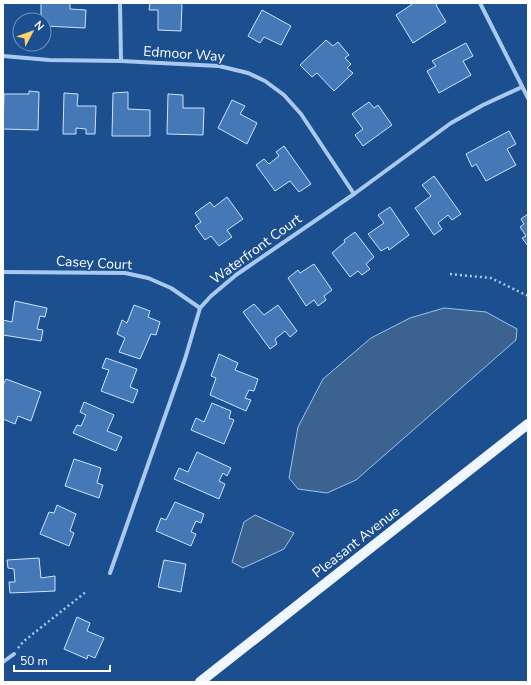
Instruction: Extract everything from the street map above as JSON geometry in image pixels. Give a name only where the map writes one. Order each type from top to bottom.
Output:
[{"type":"main road","name":"Pleasant Avenue","points":[[200,682],[528,424]]},
{"type":"street","points":[[120,3],[121,61]]},
{"type":"street","points":[[480,3],[528,98]]},
{"type":"street","name":"Edmoor Way","points":[[3,56],[49,60],[121,61],[219,66],[248,72],[265,81],[284,95],[301,114],[354,194]]},
{"type":"street","name":"Waterfront Court","points":[[110,573],[185,359],[200,308],[211,296],[236,275],[354,194],[451,123],[483,105],[522,87]]},
{"type":"street","name":"Casey Court","points":[[3,272],[125,274],[148,278],[172,288],[200,308]]},
{"type":"street","points":[[3,662],[14,654]]},
{"type":"path","points":[[450,274],[491,278],[528,296]]},
{"type":"path","points":[[14,654],[24,641],[87,591]]},
{"type":"water","points":[[444,308],[486,312],[517,329],[516,340],[356,480],[327,493],[298,489],[289,478],[298,427],[323,379],[371,338],[410,318]]},
{"type":"water","points":[[255,515],[294,533],[284,549],[243,568],[232,562],[244,522]]},
{"type":"building","points":[[41,3],[70,3],[70,9],[86,10],[85,28],[52,26],[52,12],[41,12]]},
{"type":"building","points":[[150,3],[182,3],[181,31],[158,30],[158,10],[149,10]]},
{"type":"building","points":[[414,3],[439,3],[436,5],[446,22],[413,43],[396,15]]},
{"type":"building","points":[[262,10],[291,26],[281,45],[264,37],[260,43],[248,36]]},
{"type":"building","points":[[326,40],[333,46],[338,42],[349,55],[345,58],[351,64],[347,68],[353,73],[334,91],[317,73],[312,77],[300,65]]},
{"type":"building","points":[[466,43],[473,56],[463,61],[471,75],[439,93],[427,71],[436,66],[432,61]]},
{"type":"building","points":[[29,91],[39,92],[38,130],[3,129],[4,94],[29,94]]},
{"type":"building","points":[[128,92],[128,109],[150,110],[150,136],[112,136],[113,93]]},
{"type":"building","points":[[64,93],[78,94],[77,106],[96,106],[95,134],[86,134],[86,129],[76,128],[76,134],[63,134]]},
{"type":"building","points":[[168,94],[183,95],[183,108],[204,108],[203,135],[167,134]]},
{"type":"building","points":[[232,100],[245,106],[240,114],[257,123],[247,144],[218,128]]},
{"type":"building","points":[[369,102],[374,108],[378,105],[392,125],[363,146],[355,135],[363,129],[352,114]]},
{"type":"building","points":[[509,131],[516,144],[507,149],[516,165],[486,181],[476,164],[472,167],[466,154]]},
{"type":"building","points":[[284,146],[311,184],[299,192],[290,181],[275,191],[256,165],[264,159],[269,164],[279,156],[276,152]]},
{"type":"building","points":[[434,176],[461,214],[452,220],[448,215],[438,223],[442,229],[434,235],[415,208],[431,196],[422,185]]},
{"type":"building","points":[[227,197],[243,219],[227,230],[232,237],[219,246],[211,236],[205,240],[195,226],[201,222],[195,213],[210,202],[214,207]]},
{"type":"building","points":[[390,207],[409,235],[389,250],[388,247],[381,251],[368,234],[384,223],[378,215]]},
{"type":"building","points":[[528,214],[528,246],[522,238],[526,236],[520,227],[524,224],[521,219]]},
{"type":"building","points":[[355,232],[374,257],[366,264],[370,269],[362,275],[358,271],[350,277],[332,253],[345,242],[344,240]]},
{"type":"building","points":[[314,264],[332,290],[324,296],[326,300],[318,306],[314,300],[306,306],[288,278],[298,270],[300,273]]},
{"type":"building","points":[[15,301],[47,308],[45,317],[40,316],[37,329],[43,330],[41,341],[3,335],[3,320],[12,322]]},
{"type":"building","points":[[254,304],[264,315],[278,305],[297,331],[290,337],[285,331],[275,339],[277,344],[270,349],[243,312]]},
{"type":"building","points":[[134,305],[150,311],[148,317],[160,322],[156,335],[151,334],[140,359],[119,352],[125,338],[117,334],[122,320],[127,323]]},
{"type":"building","points":[[219,354],[238,363],[235,370],[258,379],[254,391],[249,390],[245,398],[251,400],[246,411],[210,395],[216,378],[211,376]]},
{"type":"building","points":[[106,358],[137,369],[130,387],[138,390],[133,403],[101,391],[109,370],[102,368]]},
{"type":"building","points":[[6,379],[41,392],[31,421],[18,416],[15,424],[3,419],[3,385]]},
{"type":"building","points":[[84,402],[114,415],[107,431],[122,437],[116,451],[73,433],[77,425],[81,426],[86,415],[80,412]]},
{"type":"building","points":[[212,403],[231,411],[229,418],[234,420],[224,444],[191,430],[196,418],[204,422]]},
{"type":"building","points":[[197,452],[231,468],[227,476],[223,473],[219,481],[225,484],[219,499],[174,479],[179,468],[188,472]]},
{"type":"building","points":[[74,459],[101,468],[97,483],[103,485],[99,498],[65,486]]},
{"type":"building","points":[[175,502],[204,514],[201,523],[196,521],[191,532],[196,534],[191,546],[156,531],[161,518],[166,520]]},
{"type":"building","points":[[57,505],[76,514],[70,531],[74,533],[69,546],[40,534],[49,512],[54,513]]},
{"type":"building","points":[[39,558],[41,578],[55,576],[55,591],[10,593],[9,582],[15,582],[14,569],[8,568],[7,560]]},
{"type":"building","points":[[164,560],[186,564],[181,592],[158,587]]},
{"type":"building","points":[[77,617],[90,623],[87,631],[104,638],[95,658],[88,655],[87,659],[64,649]]}]
